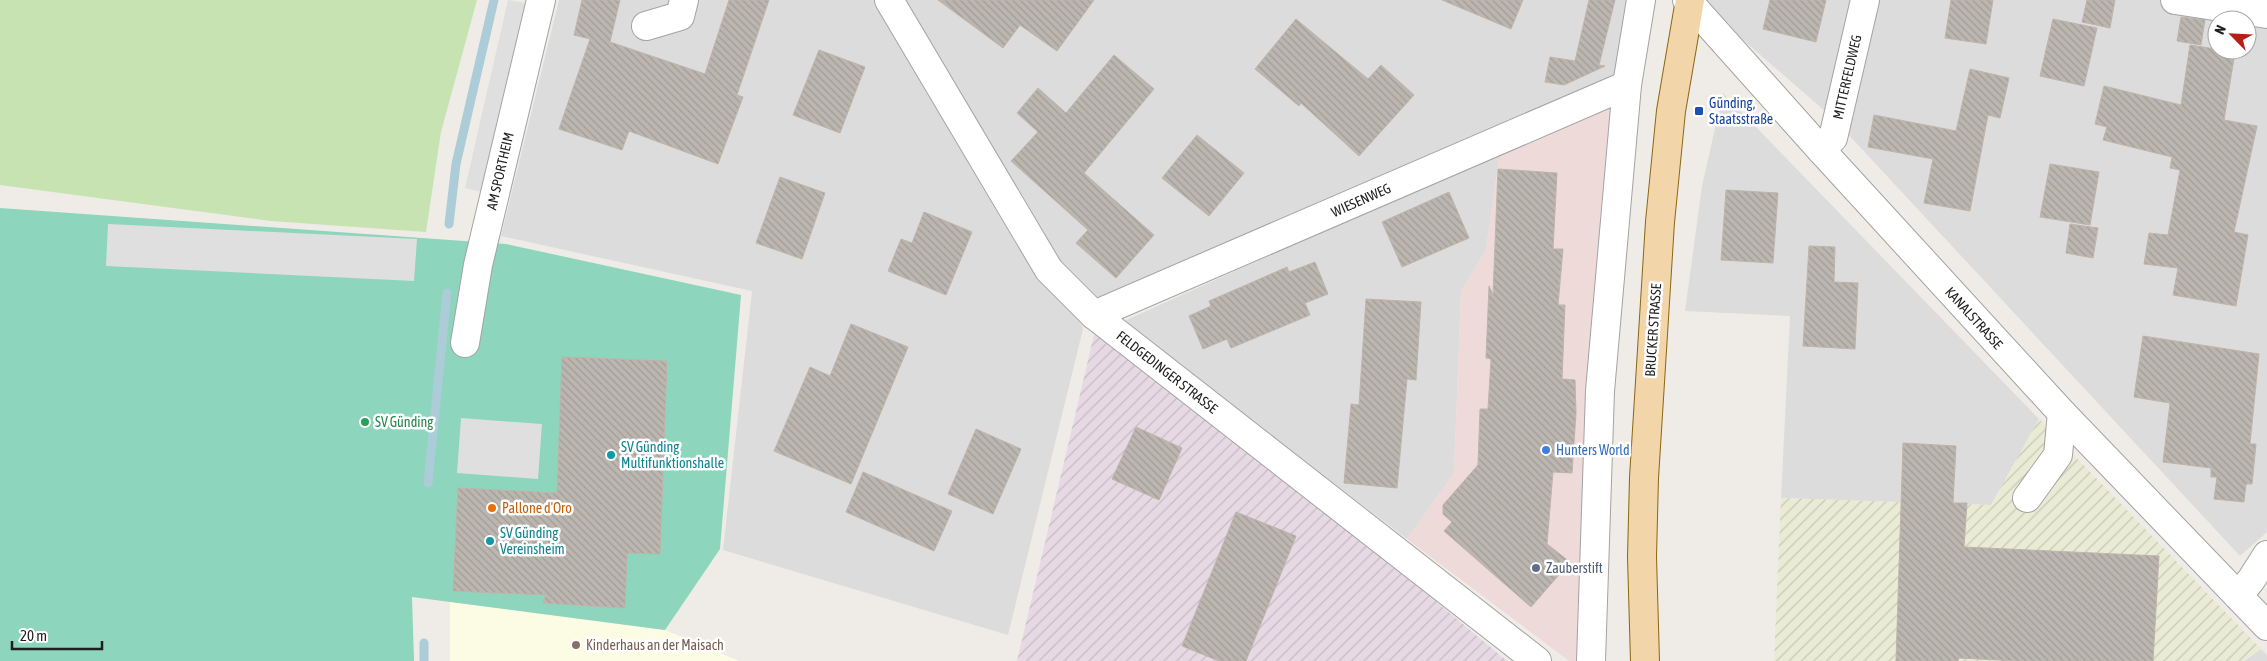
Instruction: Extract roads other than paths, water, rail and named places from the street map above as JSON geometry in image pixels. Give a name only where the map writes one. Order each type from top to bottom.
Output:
[{"type":"main road","name":"BRUCKER STRASSE","points":[[1645,661],[1642,557],[1644,478],[1660,222],[1671,111],[1688,1]]},
{"type":"street","name":"AM SPORTHEIM","points":[[465,343],[478,265],[541,0]]},
{"type":"street","points":[[646,26],[680,16],[684,0]]},
{"type":"street","name":"FELDGEDINGER STRASSE","points":[[889,0],[1049,270],[1094,315],[1537,661]]},
{"type":"street","points":[[1591,661],[1600,391],[1627,86],[1641,0]]},
{"type":"street","name":"MITTERFELDWEG","points":[[1821,150],[1833,138],[1865,0]]},
{"type":"street","points":[[2175,0],[2267,14]]},
{"type":"street","name":"KANALSTRASSE","points":[[1688,1],[1821,150],[2062,413],[2267,626]]},
{"type":"street","name":"WIESENWEG","points":[[1094,315],[1627,86]]},
{"type":"street","points":[[2027,498],[2058,456],[2062,413]]},
{"type":"street","points":[[2238,596],[2267,555]]},
{"type":"waterway","points":[[449,224],[456,164],[494,0]]},
{"type":"waterway","points":[[428,483],[447,293]]},
{"type":"waterway","points":[[424,643],[424,661]]},
{"type":"place","name":"Günding, Staatsstraße","points":[[1699,111]]},
{"type":"place","name":"SV Günding","points":[[365,422]]},
{"type":"place","name":"Hunters World","points":[[1546,450]]},
{"type":"place","name":"SV Günding Multifunktionshalle","points":[[611,455]]},
{"type":"place","name":"Pallone d'Oro","points":[[492,508]]},
{"type":"place","name":"SV Günding Vereinsheim","points":[[490,541]]},
{"type":"place","name":"Zauberstift","points":[[1536,568]]},
{"type":"place","name":"Kinderhaus an der Maisach","points":[[576,645]]}]
